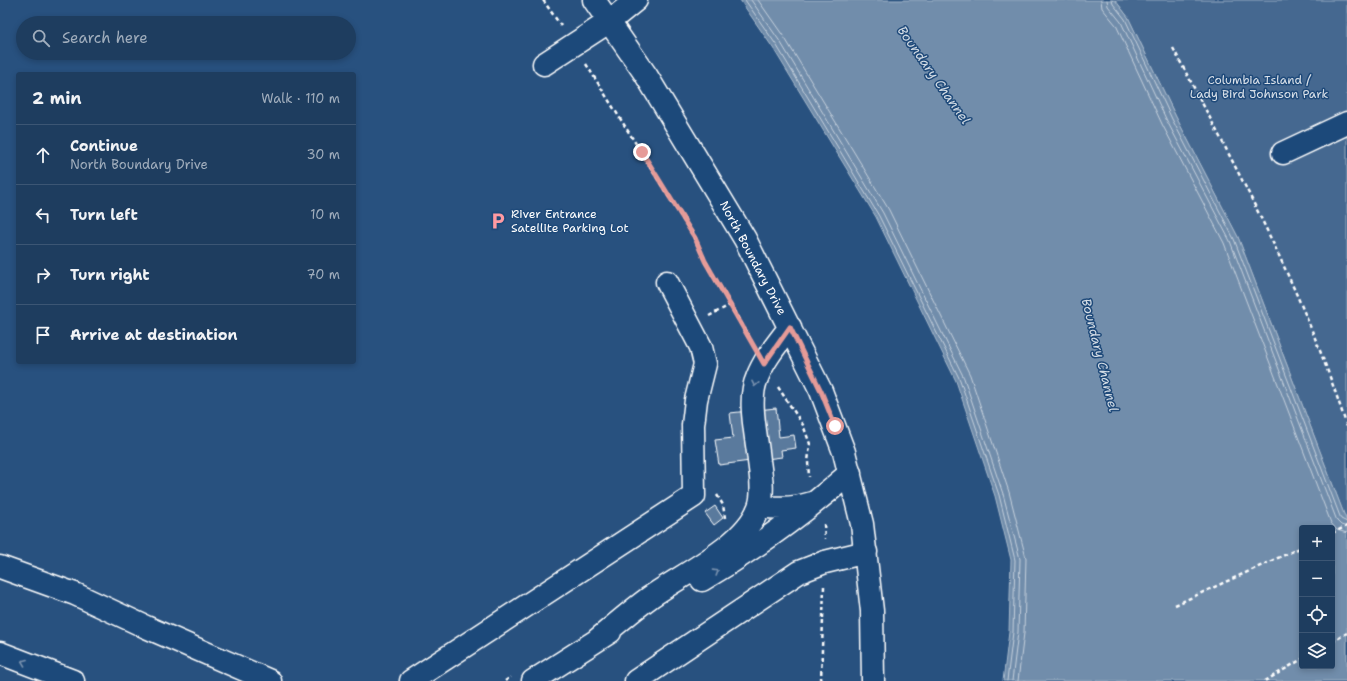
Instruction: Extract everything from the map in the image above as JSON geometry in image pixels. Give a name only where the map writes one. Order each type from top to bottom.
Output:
[{"type":"main road","name":"North Boundary Drive","points":[[594,0],[646,75],[745,239],[824,398],[850,473],[862,524],[874,634],[873,681]]},
{"type":"main road","points":[[544,64],[574,46],[610,21],[636,0]]},
{"type":"main road","points":[[1283,153],[1347,123]]},
{"type":"main road","points":[[411,681],[694,496],[693,425],[696,400],[705,364],[701,346],[667,282]]},
{"type":"main road","points":[[597,640],[649,598],[715,555],[740,535],[753,519],[760,506],[760,468],[752,400],[756,378],[790,327]]},
{"type":"main road","points":[[533,681],[597,640],[821,510],[850,473]]},
{"type":"main road","points":[[760,506],[774,509],[798,508],[821,510]]},
{"type":"main road","points":[[636,681],[798,572],[825,562],[866,552]]},
{"type":"main road","points":[[0,567],[75,594],[146,627],[270,681]]},
{"type":"main road","points":[[0,652],[73,681]]},
{"type":"path","points":[[543,0],[574,46],[695,238],[705,261],[764,364],[803,425],[810,444],[808,462],[809,477]]},
{"type":"path","points":[[1174,48],[1226,148],[1302,307],[1334,384],[1347,427]]},
{"type":"path","points":[[821,510],[825,562],[821,681]]},
{"type":"path","points":[[1335,532],[1347,526]]},
{"type":"path","points":[[1175,605],[1299,548]]},
{"type":"path","points":[[1335,640],[1347,633]]},
{"type":"path","points":[[1265,681],[1299,661]]},
{"type":"green space","name":"Columbia Island / Lady Bird Johnson Park","points":[[1115,0],[1347,0],[1347,522],[1238,237],[1176,117],[1128,17]]},
{"type":"water","name":"Boundary Channel","points":[[740,0],[1115,0],[1128,17],[1176,117],[1238,237],[1347,522],[1347,681],[1003,681],[1009,632],[1011,560],[995,496],[956,381],[876,217],[773,48]]},
{"type":"building","points":[[776,408],[779,437],[794,435],[796,448],[781,450],[782,457],[719,465],[715,440],[733,438],[730,413]]},
{"type":"building","points":[[715,506],[723,518],[714,525],[705,513]]},
{"type":"place","name":"River Entrance Satellite Parking Lot","points":[[498,221]]},
{"type":"route","points":[[642,152],[695,238],[705,261],[764,364],[790,327],[821,391],[835,426]]}]
